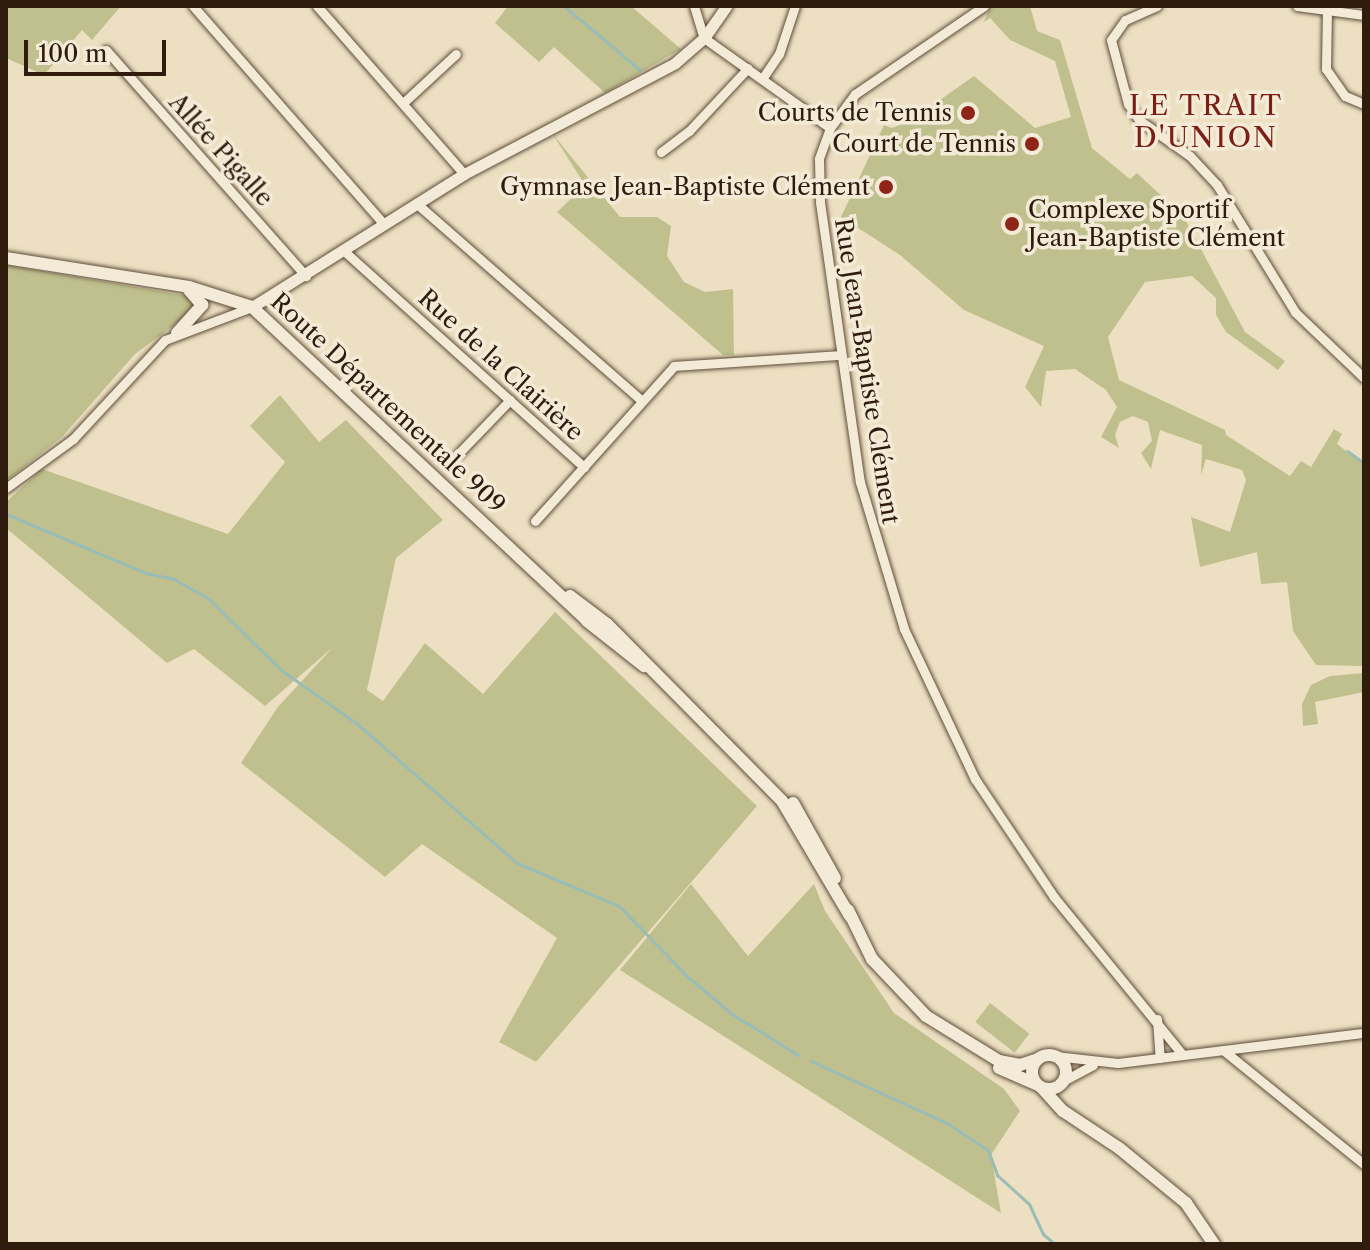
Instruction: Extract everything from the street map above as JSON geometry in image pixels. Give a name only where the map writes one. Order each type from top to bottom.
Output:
[{"type":"main road","name":"Route Départementale 909","points":[[6,258],[167,283],[252,307],[554,585],[598,631],[644,666],[755,771],[801,827],[892,985],[965,1042]]},
{"type":"main road","points":[[167,283],[196,292],[202,305],[177,333]]},
{"type":"main road","points":[[965,1042],[1012,1064],[1055,1056],[1065,1067],[1065,1104],[1086,1126]]},
{"type":"main road","points":[[965,1042],[992,1065],[1039,1086],[1063,1081]]},
{"type":"main road","points":[[1038,1059],[1032,1070],[1039,1086],[1056,1106],[1106,1140],[1186,1203],[1214,1244]]},
{"type":"street","points":[[193,6],[384,224]]},
{"type":"street","points":[[317,6],[464,174]]},
{"type":"street","points":[[694,6],[704,38],[830,128],[862,88],[984,6]]},
{"type":"street","points":[[6,488],[73,439],[154,348],[177,333],[252,307],[306,276],[464,174],[648,80],[704,38],[726,6]]},
{"type":"street","points":[[762,79],[779,54],[795,6]]},
{"type":"street","points":[[1157,6],[1125,20],[1111,40],[1128,104],[1139,120],[1190,156],[1217,185],[1295,312],[1364,378]]},
{"type":"street","points":[[1297,6],[1364,15]]},
{"type":"street","points":[[1327,9],[1326,69],[1345,96],[1364,104]]},
{"type":"street","name":"Allée Pigalle","points":[[106,50],[306,276]]},
{"type":"street","points":[[403,103],[456,54]]},
{"type":"street","points":[[661,152],[689,131],[748,68]]},
{"type":"street","name":"Rue Jean-Baptiste Clément","points":[[830,128],[818,180],[866,512],[885,576],[928,686],[975,779],[1018,846],[1085,937],[1157,1019],[1183,1055]]},
{"type":"street","points":[[416,203],[642,401]]},
{"type":"street","name":"Rue de la Clairière","points":[[344,251],[584,467],[678,364],[841,355]]},
{"type":"street","points":[[458,454],[510,400]]},
{"type":"street","points":[[535,521],[584,467]]},
{"type":"street","points":[[1157,1019],[1160,1058]]},
{"type":"street","points":[[1063,1081],[1083,1066],[1364,1033]]},
{"type":"street","points":[[1239,1048],[1251,1076]]},
{"type":"street","points":[[1223,1050],[1251,1076],[1364,1164]]},
{"type":"street","points":[[1055,1056],[1108,1063]]},
{"type":"green space","points":[[6,6],[121,6],[92,40],[82,30],[44,75],[6,58]]},
{"type":"green space","points":[[508,6],[631,6],[681,49],[605,93],[554,47],[539,62],[495,23]]},
{"type":"green space","name":"Complexe Sportif Jean-Baptiste Clément","points":[[990,6],[1030,6],[1037,31],[1060,40],[1092,148],[1130,179],[1137,173],[1184,217],[1245,332],[1285,361],[1278,370],[1226,332],[1216,315],[1216,298],[1192,276],[1145,282],[1108,337],[1119,380],[1225,430],[1226,435],[1290,476],[1301,461],[1311,467],[1334,429],[1342,434],[1337,444],[1364,464],[1364,666],[1316,665],[1293,631],[1287,582],[1261,584],[1257,552],[1200,567],[1191,517],[1230,532],[1246,480],[1242,470],[1206,459],[1201,475],[1202,445],[1160,430],[1151,469],[1141,453],[1152,441],[1148,422],[1133,416],[1120,422],[1115,435],[1119,448],[1101,437],[1117,407],[1106,390],[1075,369],[1046,371],[1041,407],[1025,387],[1044,346],[964,310],[900,255],[841,217],[884,125],[892,128],[910,121],[974,76],[1035,128],[1071,117],[1055,61],[1010,40],[990,18],[984,22]]},
{"type":"green space","points":[[552,133],[620,217],[657,217],[671,226],[667,256],[684,282],[705,292],[733,289],[734,355],[723,355],[557,212],[585,185]]},
{"type":"green space","points":[[6,265],[193,297],[195,303],[193,311],[135,354],[62,437],[6,481]]},
{"type":"green space","points":[[280,395],[319,442],[346,420],[443,520],[396,558],[367,690],[383,701],[425,643],[483,694],[555,612],[757,806],[536,1062],[499,1042],[557,938],[422,844],[385,877],[241,763],[277,708],[332,648],[265,706],[194,649],[167,663],[6,528],[6,502],[42,469],[228,534],[285,462],[250,426]]},
{"type":"green space","points":[[1364,673],[1364,692],[1315,702],[1318,724],[1303,726],[1302,704],[1311,685],[1330,676]]},
{"type":"green space","points":[[691,884],[748,956],[814,884],[825,911],[894,1013],[1004,1089],[1020,1111],[991,1155],[1001,1213],[620,970]]},
{"type":"green space","points":[[990,1003],[1029,1034],[1015,1053],[975,1022]]},
{"type":"waterway","points":[[564,6],[640,70]]},
{"type":"waterway","points":[[1347,451],[1364,463]]},
{"type":"waterway","points":[[6,514],[146,573],[174,579],[209,599],[281,670],[356,723],[517,863],[619,906],[689,978],[732,1014],[798,1055]]},
{"type":"waterway","points":[[811,1061],[947,1123],[988,1150],[997,1175],[1029,1204],[1043,1234],[1055,1244]]},
{"type":"place","name":"Courts de Tennis","points":[[968,113]]},
{"type":"place","name":"Court de Tennis","points":[[1032,144]]},
{"type":"place","name":"Gymnase Jean-Baptiste Clément","points":[[886,187]]},
{"type":"place","name":"Complexe Sportif Jean-Baptiste Clément","points":[[1012,224]]},
{"type":"district","name":"LE TRAIT D'UNION","points":[[1206,121]]}]
